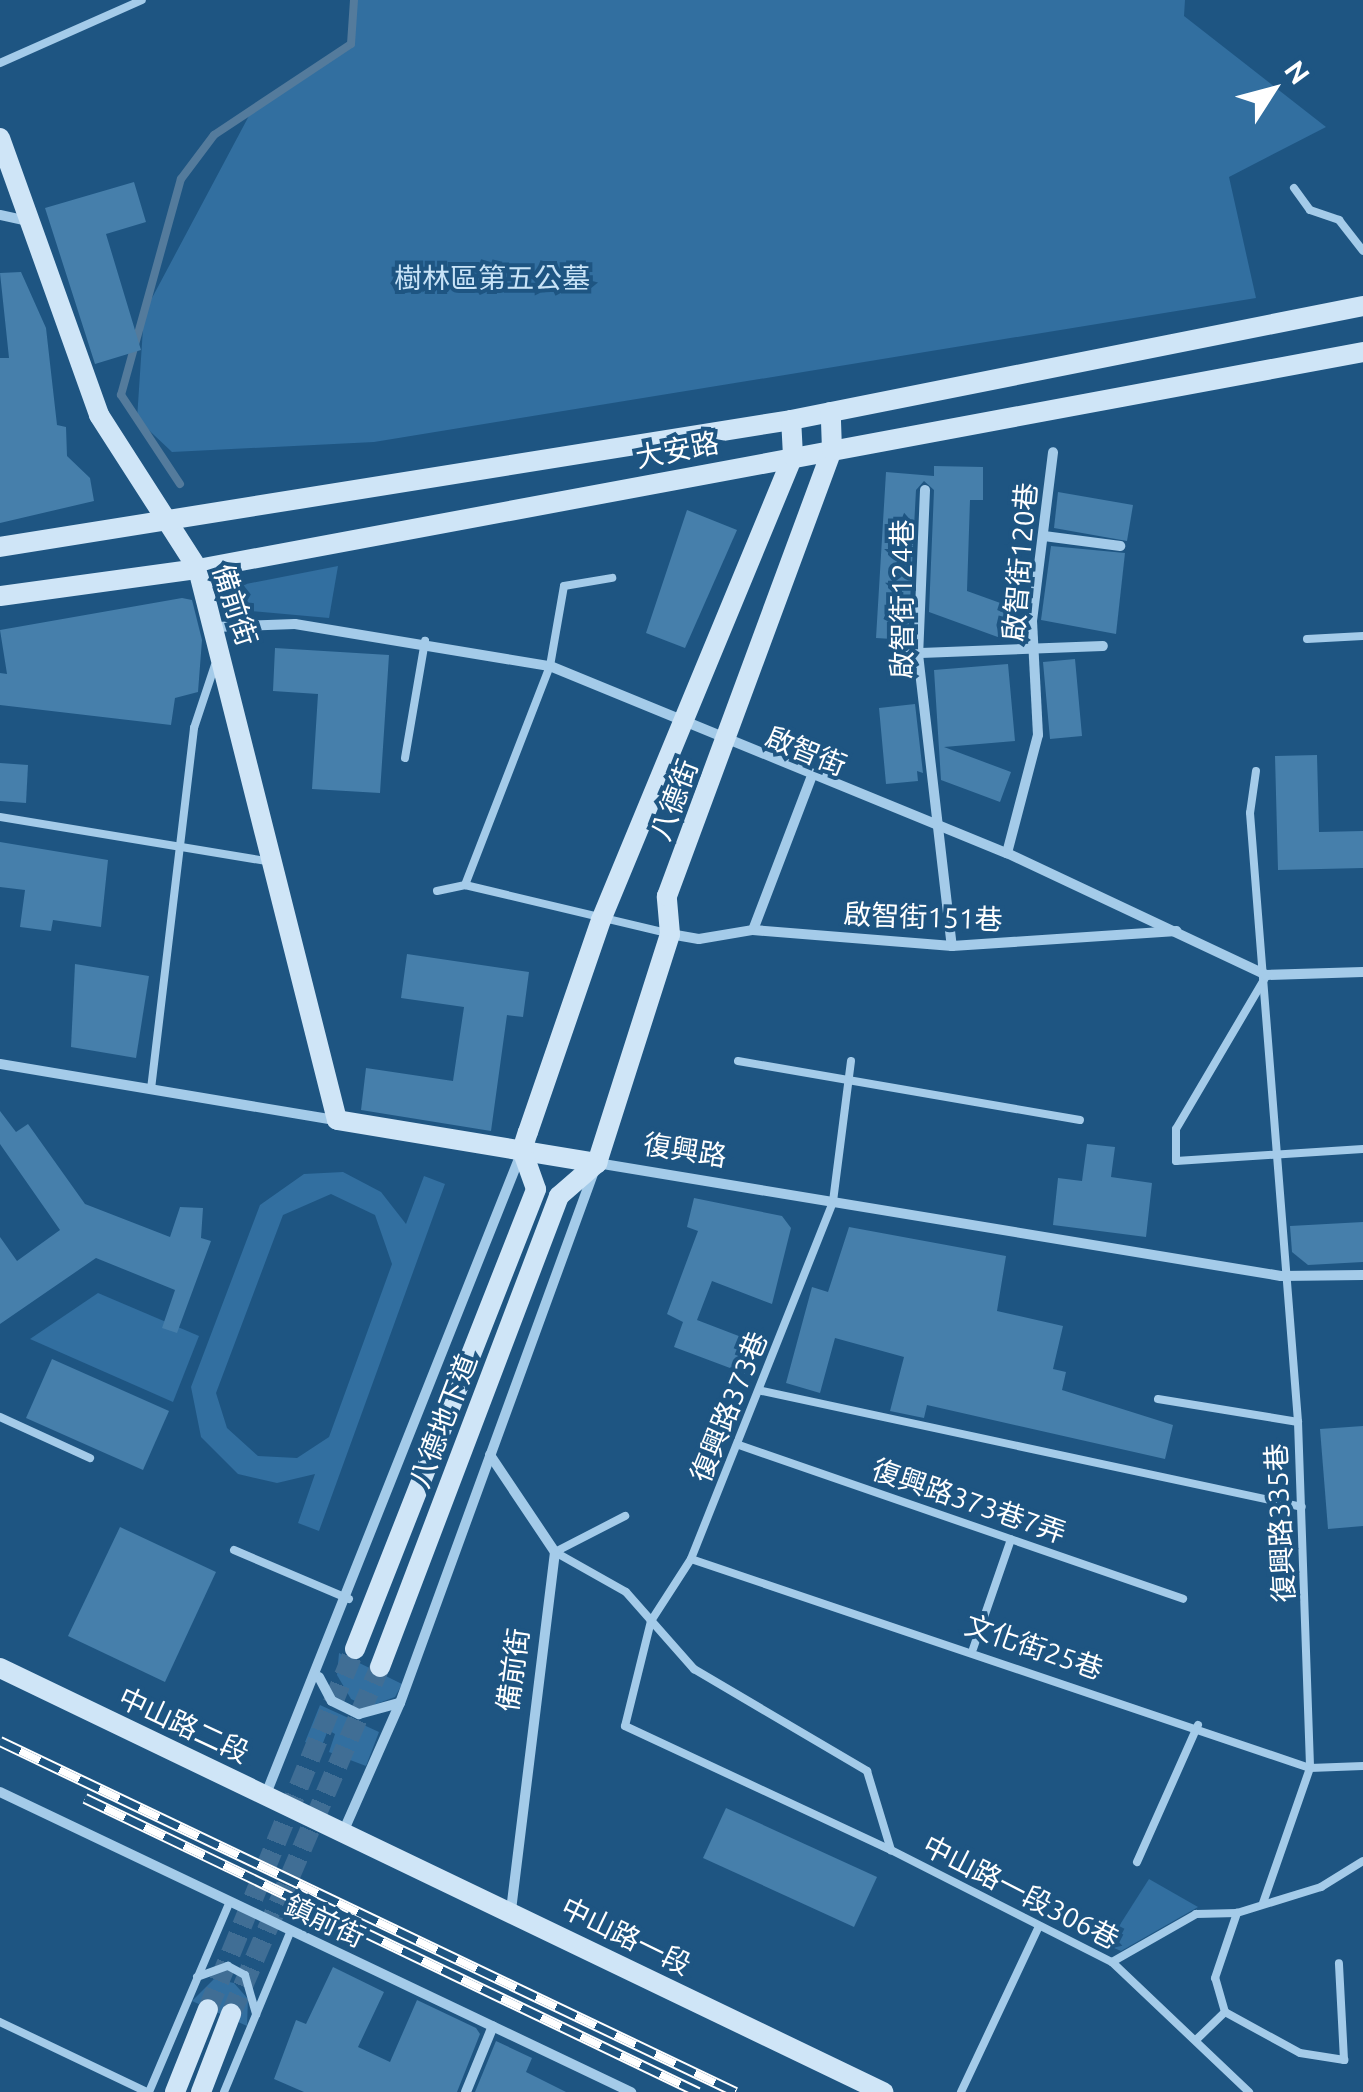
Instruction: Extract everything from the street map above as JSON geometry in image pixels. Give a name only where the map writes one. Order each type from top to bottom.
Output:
[{"type":"street","name":"備前街","points":[[0,138],[99,415],[198,569],[276,863],[336,1120]]},
{"type":"street","points":[[0,215],[30,222]]},
{"type":"street","name":"大安路","points":[[0,546],[165,523],[791,420],[1363,306]]},
{"type":"street","name":"大安路","points":[[0,596],[198,569],[1363,352]]},
{"type":"street","name":"八德街","points":[[596,1163],[670,934],[666,896],[832,450],[831,412]]},
{"type":"street","name":"八德街","points":[[522,1150],[600,920],[793,456],[791,420]]},
{"type":"street","name":"啟智街120巷","points":[[1007,852],[1038,734],[1034,651],[1054,452]]},
{"type":"street","name":"啟智街124巷","points":[[925,490],[918,654],[943,826],[952,946]]},
{"type":"street","points":[[1044,536],[1120,546]]},
{"type":"street","name":"啟智街","points":[[215,627],[295,624],[424,641],[550,666],[684,720],[811,778],[1007,852],[1266,975],[1363,972]]},
{"type":"street","points":[[895,654],[1103,646]]},
{"type":"street","points":[[753,930],[811,778]]},
{"type":"street","name":"啟智街151巷","points":[[670,934],[699,939],[753,930],[952,946],[1176,931]]},
{"type":"street","name":"復興路","points":[[0,1064],[1281,1276],[1363,1275]]},
{"type":"street","points":[[266,1794],[319,1677],[522,1150]]},
{"type":"street","name":"八德地下道","points":[[355,1650],[536,1189],[522,1150]]},
{"type":"street","points":[[344,1830],[400,1703],[596,1163]]},
{"type":"street","name":"八德地下道","points":[[380,1667],[559,1196],[596,1163]]},
{"type":"street","points":[[490,1455],[555,1552]]},
{"type":"street","name":"備前街","points":[[511,1911],[555,1552]]},
{"type":"street","name":"中山路二段","points":[[0,1668],[344,1830]]},
{"type":"street","points":[[319,1677],[332,1701],[359,1714],[400,1703]]},
{"type":"street","name":"鎮前街","points":[[0,1792],[631,2092]]},
{"type":"street","name":"中山路一段","points":[[344,1830],[883,2092]]},
{"type":"street","points":[[174,2092],[208,2009]]},
{"type":"street","points":[[201,2092],[232,2014]]},
{"type":"street","points":[[466,2092],[494,2026]]},
{"type":"lane","points":[[0,64],[142,0]]},
{"type":"lane","points":[[1294,188],[1310,210],[1338,220],[1363,251]]},
{"type":"lane","points":[[464,884],[550,666],[564,586],[612,578]]},
{"type":"lane","points":[[1306,639],[1363,636]]},
{"type":"lane","points":[[404,758],[424,641]]},
{"type":"lane","points":[[151,1089],[186,847],[194,728],[221,648]]},
{"type":"lane","name":"復興路335巷","points":[[1256,771],[1250,813],[1266,975],[1281,1276],[1298,1422],[1310,1768]]},
{"type":"lane","points":[[0,816],[276,863]]},
{"type":"lane","points":[[437,891],[464,884],[670,934]]},
{"type":"lane","points":[[1266,975],[1216,1049],[1176,1129],[1176,1161],[1363,1149]]},
{"type":"lane","points":[[738,1061],[1080,1120]]},
{"type":"lane","name":"復興路373巷","points":[[851,1061],[833,1202],[762,1391],[691,1558],[651,1621],[625,1726],[891,1850]]},
{"type":"lane","points":[[762,1391],[1302,1507]]},
{"type":"lane","points":[[1158,1398],[1298,1422]]},
{"type":"lane","points":[[0,1417],[90,1458]]},
{"type":"lane","name":"復興路373巷7弄","points":[[739,1446],[1183,1600]]},
{"type":"lane","points":[[555,1552],[625,1516]]},
{"type":"lane","points":[[973,1650],[1011,1539]]},
{"type":"lane","points":[[234,1550],[349,1599]]},
{"type":"lane","name":"中山路一段306巷","points":[[555,1552],[626,1592],[694,1669],[867,1771],[891,1850],[1112,1962],[1249,2092]]},
{"type":"lane","name":"文化街25巷","points":[[691,1558],[1198,1726],[1310,1768],[1363,1766]]},
{"type":"lane","points":[[1137,1862],[1198,1726]]},
{"type":"lane","points":[[1264,1903],[1310,1768]]},
{"type":"lane","points":[[1112,1962],[1196,1914],[1236,1913],[1321,1887],[1363,1860]]},
{"type":"lane","points":[[0,2022],[148,2092],[230,1901]]},
{"type":"lane","points":[[1236,1913],[1215,1978],[1225,2012],[1300,2052],[1344,2060],[1340,1964]]},
{"type":"lane","points":[[962,2092],[1040,1926]]},
{"type":"lane","points":[[224,2092],[291,1930]]},
{"type":"lane","points":[[197,1977],[228,1966],[245,1975],[256,2014]]},
{"type":"lane","points":[[1197,2039],[1225,2012]]},
{"type":"green space","name":"樹林區第五公墓","points":[[352,0],[1185,0],[1184,16],[1326,127],[1229,177],[1256,298],[374,442],[172,452],[137,419],[144,313],[251,112],[347,50]]},
{"type":"green space","points":[[338,566],[329,618],[228,609],[226,588]]},
{"type":"green space","points":[[343,1172],[381,1192],[406,1224],[424,1176],[445,1184],[319,1531],[298,1523],[315,1474],[277,1483],[238,1474],[201,1437],[191,1387],[260,1205],[304,1174]],"holes":[[[331,1194],[375,1215],[392,1264],[329,1437],[297,1458],[258,1456],[227,1428],[216,1393],[283,1215]]]},
{"type":"green space","points":[[98,1293],[199,1336],[173,1402],[30,1339]]},
{"type":"green space","points":[[339,1653],[402,1684],[395,1697],[368,1707],[351,1699],[337,1675]]},
{"type":"green space","points":[[320,1705],[379,1732],[366,1766],[329,1752],[335,1734],[328,1730],[321,1748],[305,1742]]},
{"type":"green space","points":[[1149,1879],[1198,1907],[1121,1951],[1107,1945]]},
{"type":"green space","points":[[214,1979],[234,1983],[248,1999],[247,2026],[192,2001]]},
{"type":"building","points":[[134,182],[146,222],[106,234],[141,350],[95,364],[45,208]]},
{"type":"building","points":[[21,272],[46,328],[57,425],[66,427],[67,456],[90,478],[94,501],[0,523],[0,358],[9,358],[0,273]]},
{"type":"building","points":[[934,466],[983,467],[983,500],[970,500],[967,591],[1017,609],[1006,640],[929,612],[934,490],[924,481],[916,490],[908,640],[876,638],[886,472],[934,476]]},
{"type":"building","points":[[1058,492],[1133,505],[1127,541],[1054,528]]},
{"type":"building","points":[[687,510],[737,530],[685,648],[646,633]]},
{"type":"building","points":[[1051,546],[1125,553],[1116,634],[1041,620]]},
{"type":"building","points":[[182,598],[192,600],[202,640],[198,692],[175,698],[171,725],[0,705],[0,673],[7,674],[0,630]]},
{"type":"building","points":[[275,648],[389,655],[380,793],[312,789],[318,694],[273,691]]},
{"type":"building","points":[[1075,659],[1082,736],[1050,739],[1043,662]]},
{"type":"building","points":[[1008,664],[1015,741],[944,747],[1011,772],[1000,802],[941,780],[934,670]]},
{"type":"building","points":[[915,704],[923,773],[917,771],[918,781],[886,784],[879,708]]},
{"type":"building","points":[[1317,755],[1319,832],[1363,831],[1363,868],[1278,870],[1275,756]]},
{"type":"building","points":[[0,763],[28,765],[26,803],[0,801]]},
{"type":"building","points":[[0,842],[108,860],[101,927],[53,920],[51,931],[20,927],[25,890],[0,887]]},
{"type":"building","points":[[407,954],[529,972],[523,1017],[507,1015],[491,1131],[361,1110],[366,1068],[453,1081],[464,1007],[401,998]]},
{"type":"building","points":[[75,964],[149,976],[136,1058],[71,1047]]},
{"type":"building","points":[[0,1111],[16,1132],[28,1124],[85,1204],[170,1237],[180,1207],[203,1208],[201,1238],[211,1241],[177,1333],[162,1328],[175,1290],[96,1258],[0,1324],[0,1237],[17,1261],[60,1230],[0,1144]]},
{"type":"building","points":[[1087,1144],[1115,1147],[1111,1177],[1152,1183],[1146,1237],[1053,1225],[1058,1178],[1082,1181]]},
{"type":"building","points":[[694,1198],[782,1216],[791,1228],[772,1304],[712,1281],[697,1320],[757,1343],[746,1374],[674,1347],[683,1322],[667,1314],[698,1231],[687,1227]]},
{"type":"building","points":[[1363,1222],[1363,1262],[1308,1265],[1292,1252],[1290,1226]]},
{"type":"building","points":[[849,1227],[1006,1256],[997,1311],[1063,1326],[1053,1369],[1066,1372],[1062,1390],[1173,1425],[1165,1459],[927,1405],[924,1418],[890,1411],[904,1357],[835,1338],[820,1393],[786,1383],[812,1287],[828,1292]]},
{"type":"building","points":[[52,1359],[169,1411],[143,1470],[26,1418]]},
{"type":"building","points":[[1363,1426],[1363,1526],[1328,1529],[1320,1429]]},
{"type":"building","points":[[120,1527],[216,1572],[165,1682],[68,1636]]},
{"type":"building","points":[[726,1808],[877,1877],[854,1927],[703,1858]]},
{"type":"building","points":[[333,1967],[384,1992],[358,2047],[390,2062],[417,2000],[476,2028],[480,2034],[457,2092],[304,2092],[274,2079],[296,2020],[306,2024]]},
{"type":"building","points":[[496,2041],[532,2058],[526,2072],[566,2092],[475,2092]]},
{"type":"waterway","points":[[180,484],[121,395],[181,179],[214,135],[351,44],[354,0]]},
{"type":"tunnel","points":[[208,2009],[355,1649]]},
{"type":"tunnel","points":[[231,2014],[380,1667]]},
{"type":"railway","points":[[0,1741],[736,2092]]},
{"type":"railway","points":[[85,1798],[698,2092]]}]
